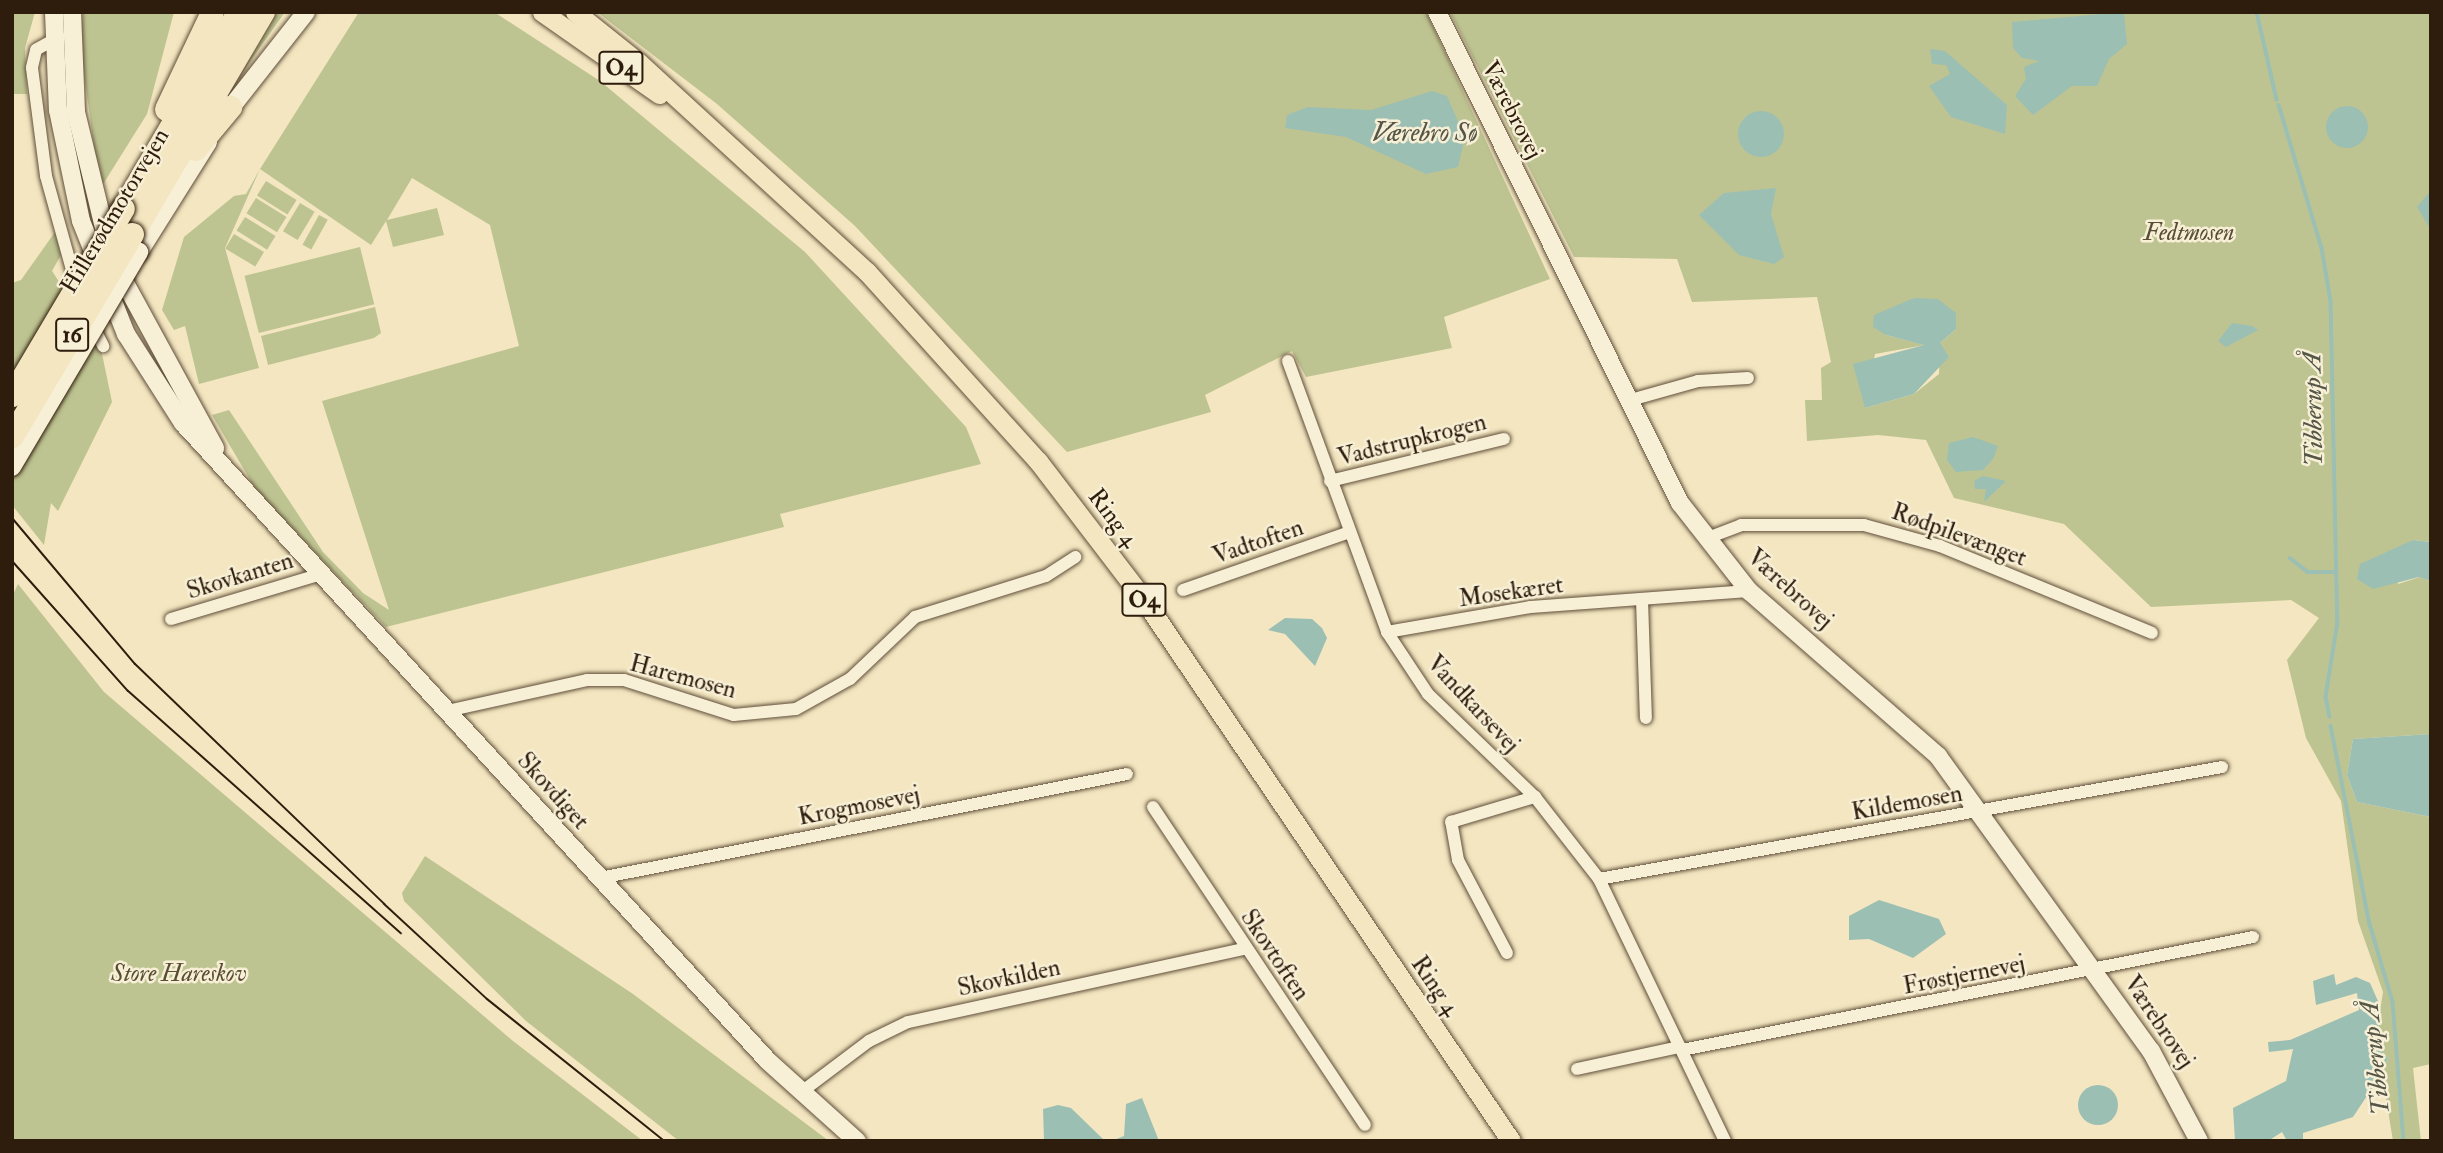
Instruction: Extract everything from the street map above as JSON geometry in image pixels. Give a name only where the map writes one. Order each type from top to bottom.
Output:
[{"type":"highway","points":[[123,208],[212,12]]},
{"type":"highway","name":"Hillerødmotorvejen","points":[[12,395],[238,12]]},
{"type":"highway","name":"Hillerødmotorvejen","points":[[12,436],[136,243],[153,200],[263,12]]},
{"type":"highway","points":[[153,200],[230,107]]},
{"type":"main road","name":"Ring 4","points":[[542,12],[701,122]]},
{"type":"main road","name":"Ring 4","points":[[575,12],[867,272],[1038,461],[1163,628],[1511,1141]]},
{"type":"street","points":[[54,12],[62,38]]},
{"type":"street","points":[[72,12],[62,38],[32,58],[39,140],[63,245],[103,346]]},
{"type":"street","points":[[12,467],[136,243],[230,107],[306,12]]},
{"type":"street","name":"Værebrovej","points":[[1437,12],[1627,401],[1705,539],[1749,590],[1901,719],[1981,811],[2162,1068],[2199,1141]]},
{"type":"street","name":"Skovdiget","points":[[62,38],[92,199],[149,335],[223,463]]},
{"type":"street","name":"Skovdiget","points":[[62,38],[70,181],[98,269],[139,358],[183,423],[223,463],[321,574],[800,1093],[858,1141]]},
{"type":"street","name":"Vandkarsevej","points":[[1288,361],[1347,533],[1387,632],[1428,694],[1535,797],[1599,878],[1726,1141]]},
{"type":"street","points":[[1627,401],[1698,381],[1748,379]]},
{"type":"street","name":"Vadstrupkrogen","points":[[1330,481],[1504,439]]},
{"type":"street","name":"Rødpilevænget","points":[[1705,539],[1741,525],[1864,525],[1940,546],[2152,632]]},
{"type":"street","name":"Vadtoften","points":[[1183,590],[1347,533]]},
{"type":"street","name":"Haremosen","points":[[447,711],[587,680],[624,680],[734,715],[796,709],[850,679],[915,617],[1046,576],[1075,557]]},
{"type":"street","name":"Skovkanten","points":[[171,619],[321,574]]},
{"type":"street","name":"Mosekæret","points":[[1387,632],[1530,607],[1749,590]]},
{"type":"street","points":[[1642,600],[1646,718]]},
{"type":"street","name":"Kildemosen","points":[[1599,878],[2222,767]]},
{"type":"street","name":"Krogmosevej","points":[[600,878],[1127,774]]},
{"type":"street","points":[[1507,953],[1458,860],[1451,822],[1535,797]]},
{"type":"street","name":"Skovtoften","points":[[1153,807],[1364,1125]]},
{"type":"street","name":"Frøstjernevej","points":[[1681,1049],[2095,971],[2253,937]]},
{"type":"street","name":"Skovkilden","points":[[800,1093],[869,1041],[908,1022],[1246,948]]},
{"type":"street","points":[[1577,1069],[1681,1049]]},
{"type":"green space","points":[[12,12],[35,12],[25,48],[27,94],[12,94]]},
{"type":"green space","points":[[83,12],[174,12],[147,114],[100,189],[80,45]]},
{"type":"green space","points":[[273,12],[285,12],[224,98]]},
{"type":"green space","points":[[359,12],[494,12],[600,81],[805,252],[966,427],[981,464],[780,514],[784,527],[386,627],[256,490],[212,415],[229,410],[323,552],[363,593],[389,610],[322,401],[519,346],[490,225],[412,178],[387,220],[437,208],[444,235],[393,247],[386,221],[371,245],[260,169]]},
{"type":"green space","points":[[597,12],[1426,12],[1550,279],[1444,317],[1452,348],[1306,377],[1292,351],[1205,395],[1211,412],[1067,452],[855,226],[717,104]]},
{"type":"green space","name":"Fedtmosen","points":[[1450,12],[2431,12],[2431,542],[2413,540],[2395,553],[2398,584],[2420,577],[2431,581],[2431,734],[2353,739],[2347,775],[2357,802],[2431,817],[2431,1064],[2413,1068],[2421,1141],[2393,1141],[2382,1073],[2388,1058],[2375,1044],[2383,992],[2358,921],[2341,801],[2306,738],[2287,660],[2319,618],[2291,600],[2151,607],[2064,524],[1954,498],[1926,440],[1878,435],[1807,441],[1805,400],[1822,400],[1821,368],[1831,362],[1817,297],[1692,302],[1677,259],[1574,257]],"holes":[[[1914,298],[1956,329],[1940,343],[1939,374],[1914,394],[1865,408],[1875,354],[1925,345],[1886,335],[1895,310]]]},
{"type":"green space","points":[[260,169],[225,248],[259,368],[199,384],[185,326],[174,330],[162,310],[184,237],[234,196],[246,194]]},
{"type":"green space","points":[[266,181],[297,200],[288,214],[257,195]]},
{"type":"green space","points":[[256,198],[287,217],[277,232],[246,213]]},
{"type":"green space","points":[[300,203],[315,212],[298,240],[283,231]]},
{"type":"green space","points":[[319,215],[328,220],[311,250],[303,245]]},
{"type":"green space","points":[[245,217],[276,236],[267,250],[237,231]]},
{"type":"green space","points":[[55,232],[61,255],[52,271],[100,344],[112,402],[58,511],[51,503],[44,545],[12,505],[12,283],[21,280]]},
{"type":"green space","points":[[234,234],[264,252],[255,267],[225,249]]},
{"type":"green space","points":[[360,247],[374,304],[259,333],[245,276]]},
{"type":"green space","points":[[375,307],[381,333],[374,338],[268,365],[261,336]]},
{"type":"green space","name":"Store Hareskov","points":[[18,584],[104,692],[513,1041],[643,1141],[12,1141],[12,597]]},
{"type":"green space","points":[[425,856],[633,994],[829,1141],[679,1141],[526,1021],[404,901],[402,893]]},
{"type":"water","points":[[2124,12],[2127,44],[2109,59],[2097,86],[2072,86],[2033,115],[2015,96],[2026,79],[2024,67],[2039,61],[2022,58],[2013,48],[2012,22]]},
{"type":"water","points":[[1930,49],[1945,51],[2007,105],[2005,134],[1951,117],[1929,86],[1950,74],[1946,65],[1932,64]]},
{"type":"water","name":"Værebro Sø","points":[[1432,91],[1447,96],[1465,137],[1458,167],[1426,174],[1346,137],[1285,128],[1287,115],[1308,107],[1371,110]]},
{"type":"water","points":[[2347,106],[2362,112],[2368,127],[2362,142],[2347,148],[2332,142],[2326,127],[2332,112]]},
{"type":"water","points":[[1761,111],[1778,117],[1784,134],[1778,151],[1761,157],[1744,151],[1738,134],[1744,117]]},
{"type":"water","points":[[1776,188],[1771,214],[1784,257],[1774,264],[1739,255],[1699,215],[1724,193]]},
{"type":"water","points":[[2431,190],[2431,230],[2417,207]]},
{"type":"water","points":[[1914,298],[1938,299],[1956,313],[1956,329],[1940,343],[1949,357],[1914,394],[1865,408],[1853,364],[1924,345],[1886,335],[1873,327],[1874,315]]},
{"type":"water","points":[[2232,323],[2252,326],[2258,330],[2226,347],[2218,341]]},
{"type":"water","points":[[1973,437],[1998,446],[1993,459],[1983,470],[1956,472],[1947,460],[1949,443]]},
{"type":"water","points":[[1983,476],[2006,481],[1984,502],[1986,489],[1975,489],[1974,481]]},
{"type":"water","points":[[2413,540],[2431,542],[2431,581],[2419,577],[2373,589],[2357,579],[2360,564]]},
{"type":"water","points":[[1285,618],[1312,619],[1322,628],[1327,638],[1315,666],[1285,634],[1268,630]]},
{"type":"water","points":[[2431,734],[2431,817],[2357,802],[2347,775],[2353,739]]},
{"type":"water","points":[[1879,900],[1939,919],[1946,934],[1913,958],[1869,939],[1849,940],[1849,916]]},
{"type":"water","points":[[2334,974],[2336,985],[2356,977],[2370,983],[2381,1008],[2375,1044],[2388,1058],[2382,1073],[2353,1117],[2303,1133],[2303,1141],[2287,1141],[2282,1132],[2268,1141],[2235,1141],[2233,1108],[2286,1081],[2293,1049],[2269,1052],[2268,1042],[2290,1040],[2359,1010],[2357,993],[2316,1005],[2313,981]]},
{"type":"water","points":[[2098,1085],[2112,1091],[2118,1105],[2112,1119],[2098,1125],[2084,1119],[2078,1105],[2084,1091]]},
{"type":"water","points":[[1142,1098],[1159,1141],[1111,1141],[1124,1136],[1126,1104]]},
{"type":"water","points":[[1058,1105],[1071,1108],[1105,1141],[1044,1141],[1043,1109]]},
{"type":"waterway","name":"Tibberup Å","points":[[2257,12],[2277,100]]},
{"type":"waterway","name":"Tibberup Å","points":[[2279,105],[2322,248],[2331,301],[2338,622],[2326,697],[2330,717]]},
{"type":"waterway","points":[[2290,558],[2308,572],[2335,572]]},
{"type":"waterway","name":"Tibberup Å","points":[[2331,726],[2370,924],[2393,1002],[2404,1141]]},
{"type":"tram line","points":[[12,518],[135,664],[384,904],[487,999],[664,1141]]},
{"type":"tram line","points":[[12,561],[128,691],[401,933]]}]
